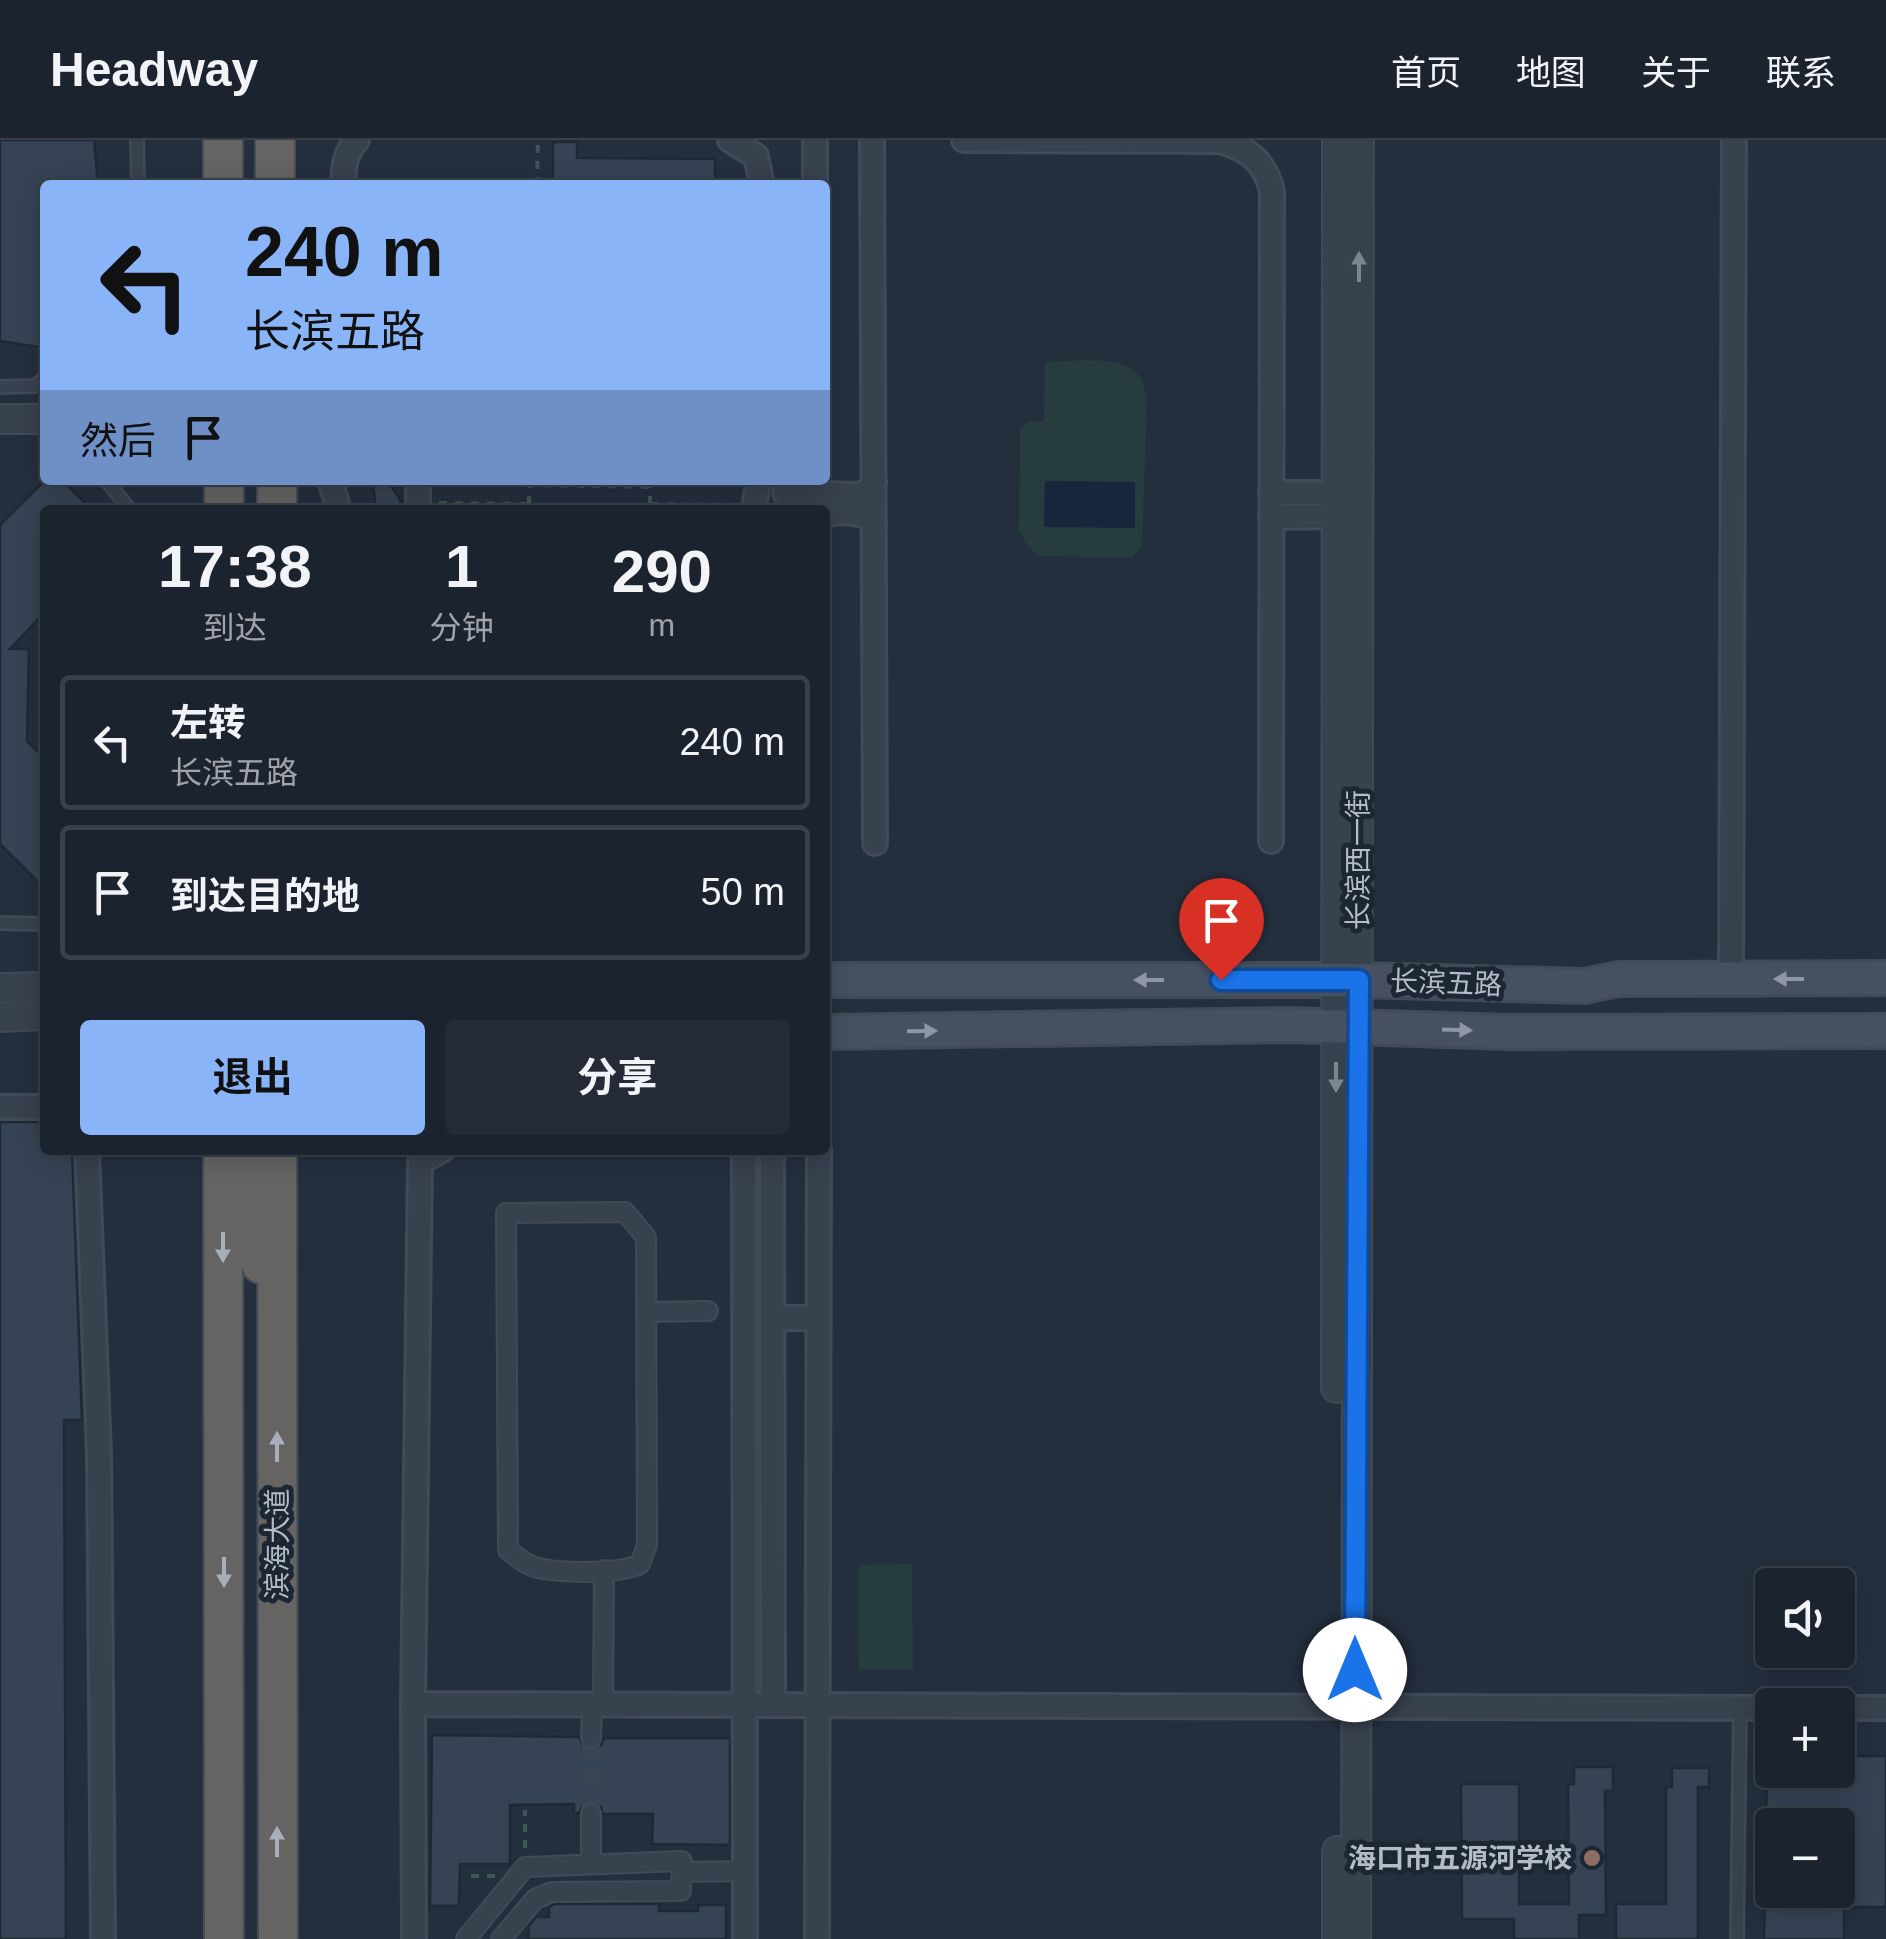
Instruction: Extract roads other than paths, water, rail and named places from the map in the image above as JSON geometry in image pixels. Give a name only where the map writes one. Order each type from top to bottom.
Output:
[{"type":"highway","points":[[223,140],[223,180]]},
{"type":"highway","points":[[275,140],[276,180]]},
{"type":"highway","name":"滨海大道","points":[[223,1155],[224,1939]]},
{"type":"highway","points":[[250,1155],[250,1210],[277,1345]]},
{"type":"highway","name":"滨海大道","points":[[278,1155],[278,1939]]},
{"type":"main road","name":"长滨五路","points":[[830,980],[1348,980],[1585,986],[1618,980],[1886,978]]},
{"type":"main road","name":"长滨五路","points":[[830,1032],[1348,1026],[1509,1032],[1886,1031]]},
{"type":"street","points":[[343,180],[349,148],[357,140]]},
{"type":"street","points":[[730,140],[756,156],[761,180]]},
{"type":"street","points":[[815,140],[815,180]]},
{"type":"street","points":[[872,140],[875,843]]},
{"type":"street","points":[[964,140],[1220,141],[1240,147],[1267,172],[1272,191],[1271,841]]},
{"type":"street","name":"长滨西一街","points":[[1337,140],[1338,505],[1348,980]]},
{"type":"street","name":"长滨西一街","points":[[1336,1939],[1346,1708],[1348,980],[1358,140]]},
{"type":"street","points":[[1731,979],[1734,140]]},
{"type":"street","points":[[0,419],[40,418]]},
{"type":"street","points":[[781,494],[818,499],[858,494],[868,492],[874,482]]},
{"type":"street","points":[[1271,505],[1338,505]]},
{"type":"street","points":[[830,509],[870,516],[874,524]]},
{"type":"street","points":[[0,988],[40,1000]]},
{"type":"street","points":[[0,1016],[40,1002]]},
{"type":"street","points":[[0,1107],[40,1108]]},
{"type":"street","points":[[87,1155],[99,1454],[102,1939]]},
{"type":"street","points":[[205,1155],[223,1197]]},
{"type":"street","points":[[414,1939],[420,1162],[433,1155]]},
{"type":"street","points":[[744,1155],[745,1939]]},
{"type":"street","points":[[772,1155],[773,1705]]},
{"type":"street","points":[[817,1939],[819,1155]]},
{"type":"street","points":[[626,1212],[646,1237],[646,1312],[646,1545],[640,1564],[627,1570],[542,1570],[508,1550],[506,1214],[626,1212]]},
{"type":"street","points":[[646,1312],[708,1311]]},
{"type":"street","points":[[772,1318],[818,1318]]},
{"type":"street","points":[[591,1738],[598,1705],[604,1570]]},
{"type":"street","points":[[413,1704],[1755,1708]]},
{"type":"street","name":"长滨西一街","points":[[1346,1708],[1356,1939]]},
{"type":"street","points":[[1855,1708],[1886,1708]]},
{"type":"street","points":[[591,1814],[591,1863]]},
{"type":"street","points":[[466,1939],[524,1867],[682,1862],[681,1890],[552,1892],[535,1899],[501,1939]]},
{"type":"street","points":[[682,1872],[744,1871]]},
{"type":"lane","points":[[137,140],[138,180]]},
{"type":"lane","points":[[0,387],[35,386],[40,382]]},
{"type":"lane","points":[[110,485],[126,505]]},
{"type":"lane","points":[[0,923],[40,924]]},
{"type":"lane","points":[[1738,1939],[1740,1708]]},
{"type":"water","points":[[1045,481],[1135,482],[1135,528],[1044,527]]},
{"type":"tunnel","points":[[591,1738],[591,1814]]},
{"type":"place","name":"海口市五源河学校","points":[[1592,1858]]}]
